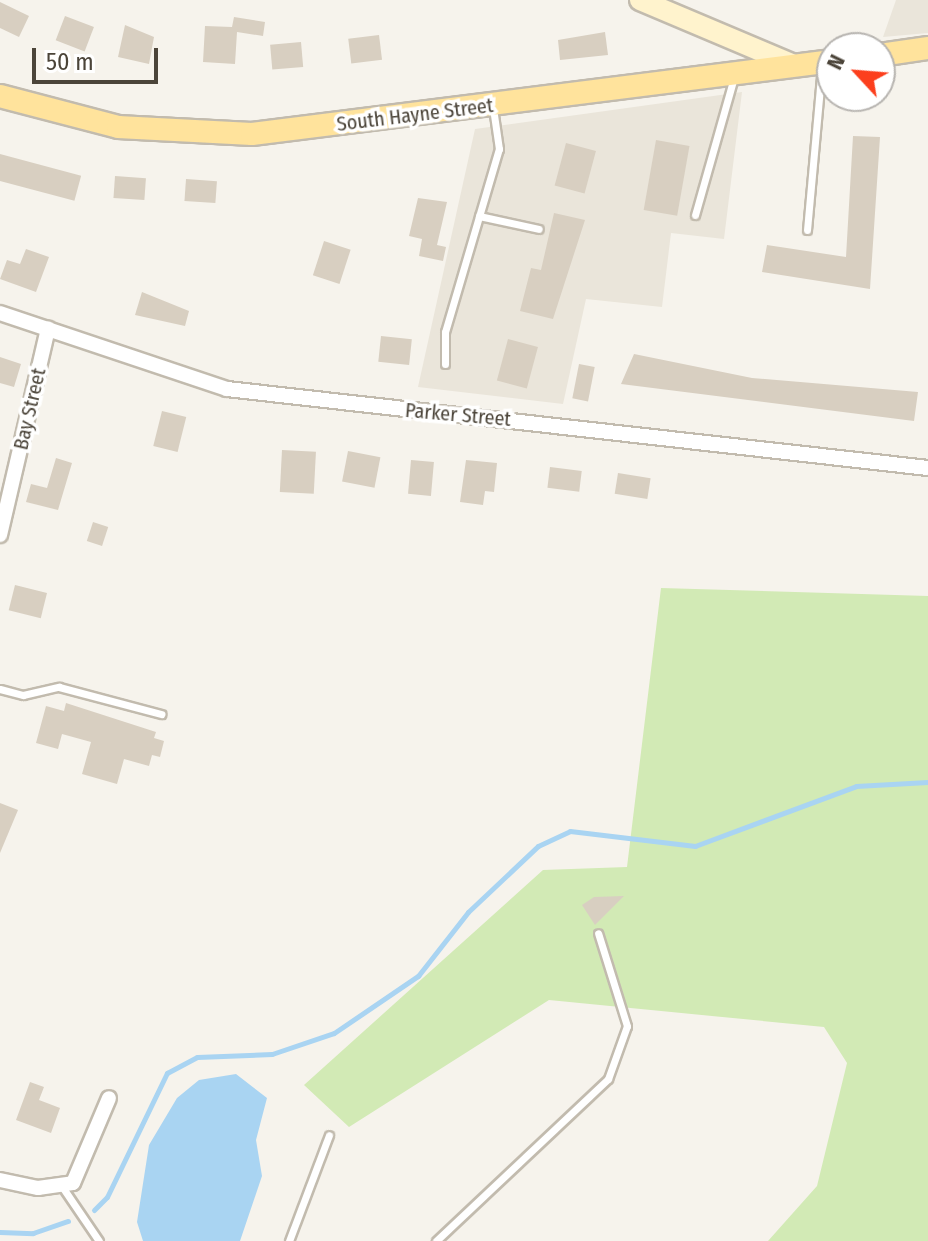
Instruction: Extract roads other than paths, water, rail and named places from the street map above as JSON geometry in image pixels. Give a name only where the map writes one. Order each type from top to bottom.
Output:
[{"type":"main road","points":[[896,53],[928,48]]},
{"type":"main road","name":"South Hayne Street","points":[[0,96],[118,127],[185,133],[295,131],[816,63]]},
{"type":"street","points":[[640,0],[796,66]]},
{"type":"street","name":"Parker Street","points":[[0,313],[227,389],[928,468]]},
{"type":"street","name":"Bay Street","points":[[0,535],[48,328]]},
{"type":"street","points":[[0,1180],[63,1188],[87,1163],[109,1098]]},
{"type":"lane","points":[[695,215],[735,74]]},
{"type":"lane","points":[[445,364],[445,332],[499,149],[492,106]]},
{"type":"lane","points":[[807,230],[821,112]]},
{"type":"lane","points":[[479,216],[539,229]]},
{"type":"lane","points":[[0,689],[23,695],[59,687],[161,714]]},
{"type":"lane","points":[[436,1241],[608,1079],[627,1026],[598,933]]},
{"type":"lane","points":[[289,1241],[329,1135]]},
{"type":"lane","points":[[63,1188],[99,1241]]},
{"type":"water","points":[[236,1074],[267,1098],[256,1140],[262,1176],[240,1241],[143,1241],[137,1222],[149,1145],[177,1098],[199,1080]]},
{"type":"waterway","points":[[94,1210],[107,1197],[167,1073],[197,1057],[272,1054],[334,1033],[418,976],[468,912],[538,846],[570,831],[695,846],[856,786],[928,782]]},
{"type":"waterway","points":[[0,1232],[33,1233],[68,1221]]}]
